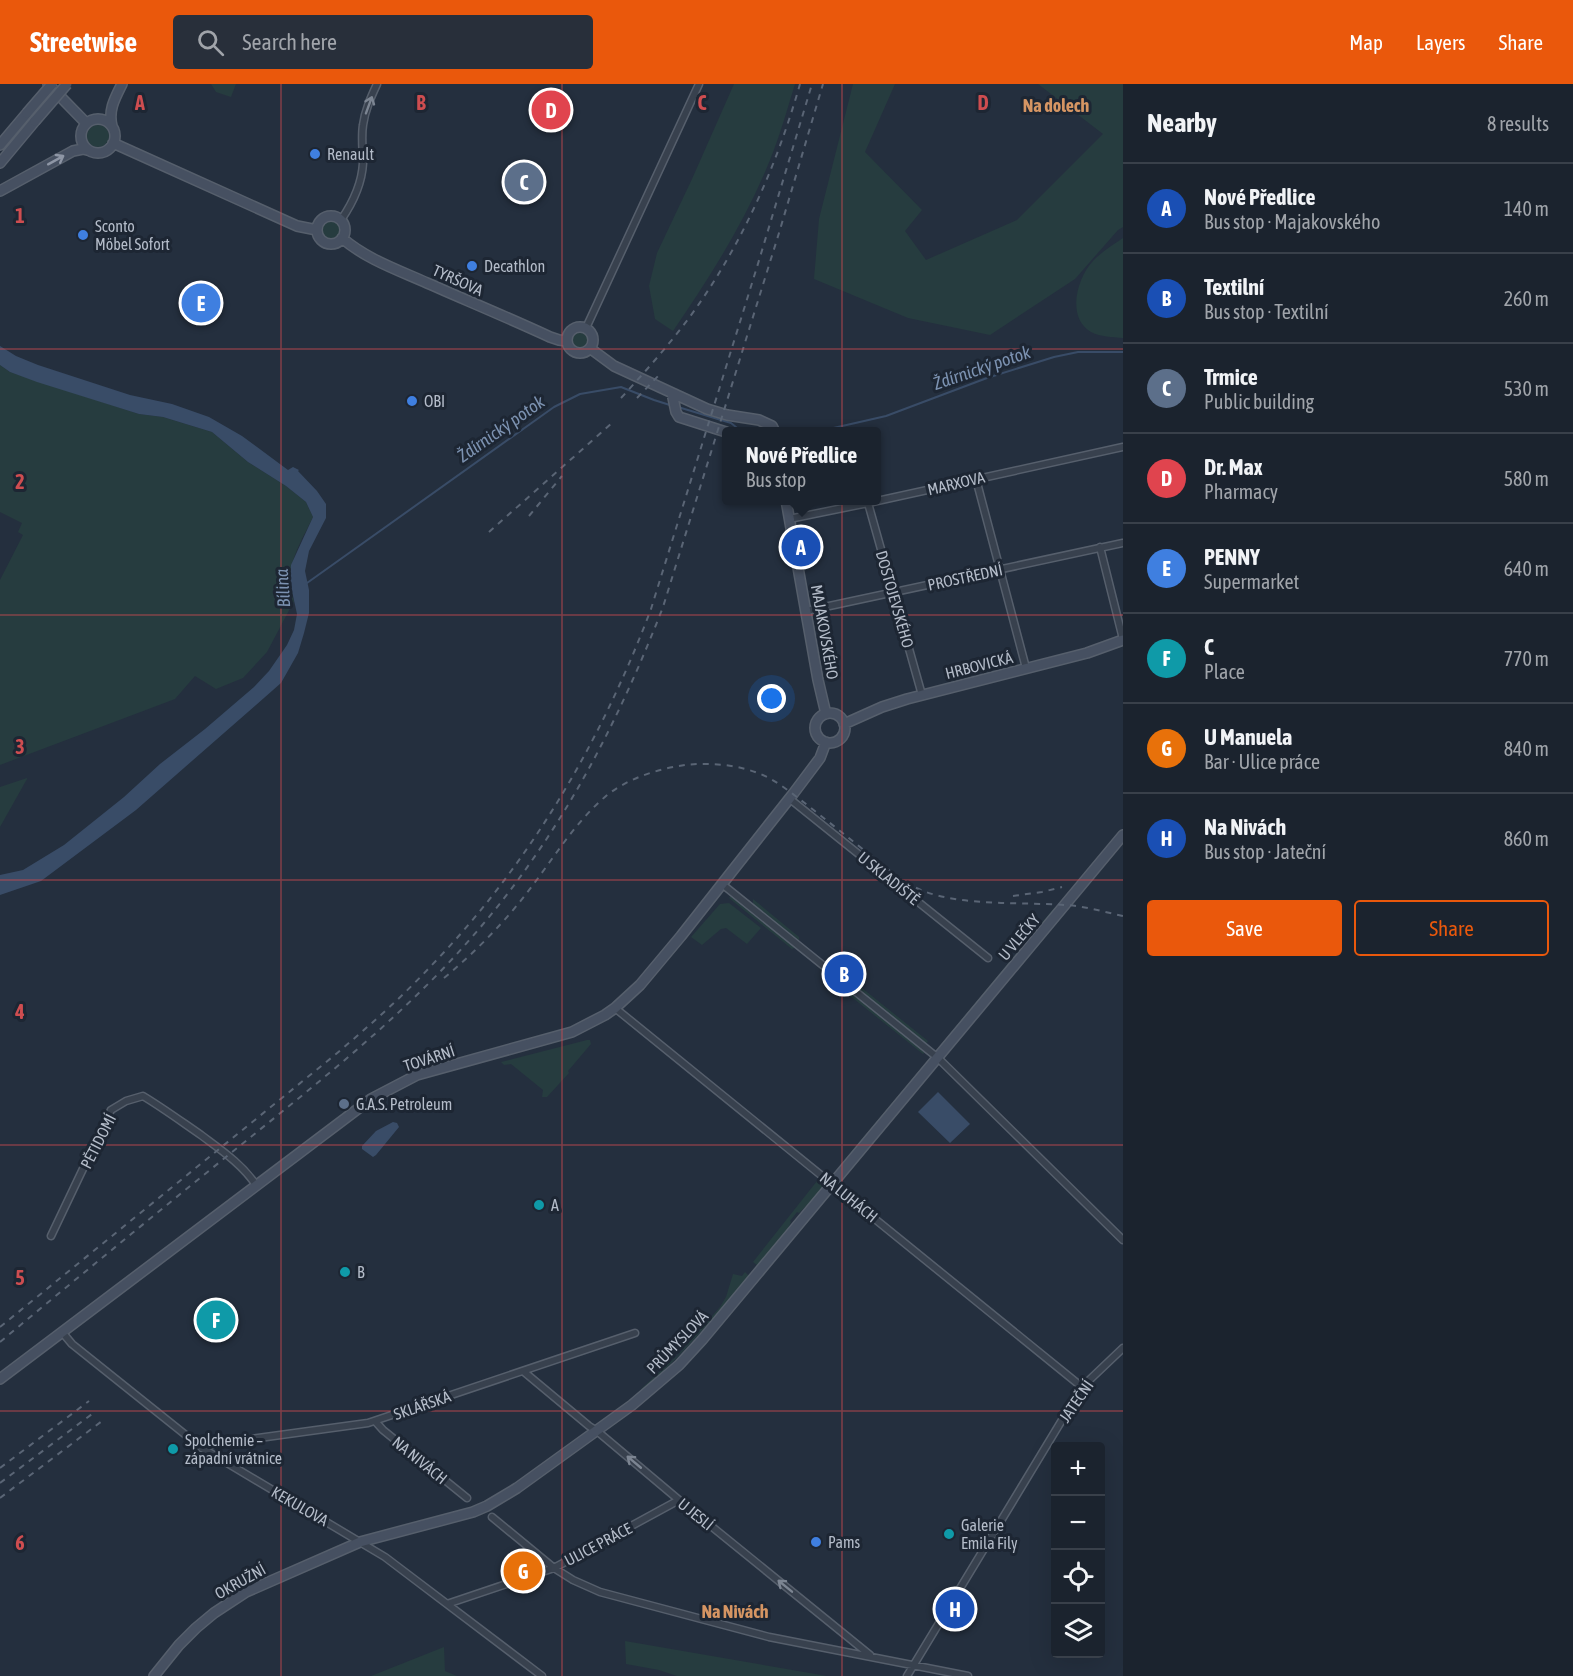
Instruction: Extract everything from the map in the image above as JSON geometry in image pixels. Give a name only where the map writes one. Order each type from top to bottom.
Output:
[{"type":"street","points":[[0,146],[50,84],[86,123]]},
{"type":"street","points":[[0,163],[68,84]]},
{"type":"street","points":[[0,192],[73,151],[83,148],[101,153],[110,148],[115,134],[110,116],[111,107],[122,84]]},
{"type":"street","points":[[341,220],[361,176],[366,108],[377,84]]},
{"type":"street","points":[[586,328],[699,84]]},
{"type":"street","points":[[87,150],[82,144],[81,136],[86,123],[99,119],[106,120],[112,126]]},
{"type":"street","name":"TYRŠOVA","points":[[113,143],[297,226],[317,230],[319,237],[325,243],[334,243],[342,238],[354,249],[402,271],[550,337],[567,341],[569,348],[576,353],[584,353],[591,349],[614,366],[707,409],[727,415],[746,417],[772,427]]},
{"type":"street","points":[[317,230],[321,220],[327,217],[337,217],[344,227],[342,238]]},
{"type":"street","points":[[567,341],[567,336],[573,329],[586,328],[592,334],[594,342],[591,349]]},
{"type":"street","points":[[672,393],[675,408],[682,419],[722,431]]},
{"type":"street","name":"MARXOVA","points":[[881,500],[1123,447]]},
{"type":"street","points":[[976,479],[1026,669]]},
{"type":"street","name":"MAJAKOVSKÉHO","points":[[786,505],[826,714]]},
{"type":"street","name":"MARXOVA","points":[[789,519],[858,505]]},
{"type":"street","name":"DOSTOJEVSKÉHO","points":[[869,505],[922,695]]},
{"type":"street","name":"PROSTŘEDNÍ","points":[[806,611],[1123,543]]},
{"type":"street","points":[[1100,547],[1123,639]]},
{"type":"street","name":"HRBOVICKÁ","points":[[844,724],[882,707],[1088,653],[1123,639]]},
{"type":"street","points":[[826,714],[836,715],[844,724],[842,737],[835,742],[820,739],[815,728],[820,718],[826,714]]},
{"type":"street","name":"TOVÁRNÍ","points":[[0,1379],[371,1099],[417,1075],[572,1032],[592,1023],[615,1008],[640,985],[658,964],[790,799],[820,758],[826,742]]},
{"type":"street","name":"U SKLADIŠTĚ","points":[[790,799],[988,958]]},
{"type":"street","name":"U VLEČKY","points":[[938,1058],[1123,835]]},
{"type":"street","points":[[722,884],[938,1058],[1123,1240]]},
{"type":"street","name":"NA LUHÁCH","points":[[615,1008],[1082,1387]]},
{"type":"street","name":"PRŮMYSLOVÁ","points":[[360,1542],[456,1517],[488,1506],[517,1488],[642,1398],[687,1357],[938,1058]]},
{"type":"street","name":"PĚTIDOMÍ","points":[[51,1236],[111,1110],[126,1101],[142,1096],[163,1108],[224,1152],[249,1175],[256,1185]]},
{"type":"street","name":"KEKULOVA","points":[[62,1332],[72,1344],[202,1448],[385,1557],[542,1676]]},
{"type":"street","name":"SKLÁŘSKÁ","points":[[202,1448],[375,1421],[635,1333]]},
{"type":"street","name":"JATEČNÍ","points":[[907,1676],[1082,1387],[1123,1348]]},
{"type":"street","name":"U JESLÍ","points":[[523,1371],[871,1656]]},
{"type":"street","name":"NA NIVÁCH","points":[[375,1421],[467,1498]]},
{"type":"street","name":"ULICE PRÁCE","points":[[447,1604],[554,1568],[679,1500]]},
{"type":"street","points":[[492,1517],[554,1568],[573,1580],[600,1592],[769,1637],[968,1676]]},
{"type":"street","name":"OKRUŽNÍ","points":[[154,1676],[196,1628],[228,1604],[265,1583],[360,1542]]},
{"type":"green space","points":[[211,84],[236,84],[231,97],[216,92]]},
{"type":"green space","points":[[734,84],[795,84],[782,128],[756,193],[699,293],[673,331],[655,319],[649,286],[657,253]]},
{"type":"green space","points":[[853,84],[895,84],[865,152],[922,210],[905,231],[926,260],[1017,220],[1103,134],[1038,84],[1123,84],[1123,227],[1075,279],[990,335],[908,318],[814,279],[819,219]]},
{"type":"green space","points":[[98,125],[106,128],[109,136],[106,144],[98,147],[90,144],[87,136],[90,128]]},
{"type":"green space","points":[[331,221],[337,224],[340,230],[337,236],[331,239],[325,236],[322,230],[325,224]]},
{"type":"green space","points":[[1123,238],[1123,338],[1103,336],[1091,332],[1083,325],[1079,317],[1076,307],[1079,287],[1082,277],[1093,261]]},
{"type":"green space","points":[[580,333],[586,335],[588,341],[586,347],[580,349],[574,347],[572,341],[574,335]]},
{"type":"green space","points":[[0,365],[10,372],[139,414],[163,417],[212,432],[248,462],[286,486],[306,502],[313,517],[298,547],[291,568],[291,590],[294,601],[267,652],[243,678],[216,689],[195,676],[175,699],[0,765],[0,580],[23,535],[18,532],[22,523],[0,512]]},
{"type":"green space","points":[[27,779],[0,827],[0,787]]},
{"type":"green space","points":[[731,896],[794,948],[792,949],[729,898]]},
{"type":"green space","points":[[753,899],[799,937],[799,941],[753,904]]},
{"type":"green space","points":[[729,903],[761,928],[747,944],[726,928],[721,929],[702,945],[691,937],[720,904]]},
{"type":"green space","points":[[1054,908],[1057,908],[944,1043],[943,1042]]},
{"type":"green space","points":[[832,964],[928,1041],[926,1044],[833,968]]},
{"type":"green space","points":[[825,974],[829,975],[925,1052],[923,1054]]},
{"type":"green space","points":[[590,1040],[591,1044],[547,1097],[542,1097],[543,1090],[511,1064],[504,1065],[501,1062]]},
{"type":"green space","points":[[923,1066],[924,1068],[843,1165],[841,1164]]},
{"type":"green space","points":[[819,1180],[823,1186],[822,1190],[799,1213],[797,1212],[790,1221],[784,1236],[758,1266],[753,1262]]},
{"type":"green space","points":[[745,1272],[749,1276],[711,1321],[671,1363],[642,1390],[679,1354],[720,1307],[726,1297],[733,1274],[742,1276]]},
{"type":"green space","points":[[726,1317],[714,1334],[687,1363],[612,1427],[635,1407]]},
{"type":"green space","points":[[625,1641],[827,1676],[677,1676],[626,1664]]},
{"type":"green space","points":[[444,1647],[445,1671],[457,1676],[371,1676]]},
{"type":"water","points":[[0,346],[38,365],[130,395],[172,404],[209,417],[242,436],[288,470],[293,467],[299,470],[326,504],[326,518],[309,551],[305,571],[309,590],[309,613],[304,633],[298,653],[281,683],[136,810],[41,881],[0,895],[0,875],[23,870],[64,845],[205,729],[269,671],[287,645],[294,630],[297,614],[290,582],[291,565],[313,517],[306,502],[286,486],[248,462],[212,432],[163,417],[139,414],[10,372],[0,365]]},
{"type":"water","points":[[938,1092],[970,1124],[950,1143],[918,1112]]},
{"type":"water","points":[[393,1122],[399,1127],[376,1155],[373,1157],[362,1149],[362,1146],[376,1131]]},
{"type":"waterway","name":"Ždírnický potok","points":[[838,427],[886,416],[987,378],[1054,357],[1078,352],[1123,352]]},
{"type":"waterway","name":"Ždírnický potok","points":[[307,583],[554,407],[580,394],[621,387],[673,406]]},
{"type":"waterway","name":"Ždírnický potok","points":[[678,407],[731,423],[736,427]]},
{"type":"railway","points":[[621,398],[681,328],[708,291],[741,235],[780,146],[800,84]]},
{"type":"railway","points":[[0,1327],[336,1054],[384,1012],[466,928],[499,887],[559,800],[609,707],[651,609],[812,84]]},
{"type":"railway","points":[[0,1342],[364,1044],[420,992],[472,937],[532,861],[582,781],[605,739],[663,607],[823,84]]},
{"type":"railway","points":[[637,398],[660,374]]},
{"type":"railway","points":[[489,532],[612,423]]},
{"type":"railway","points":[[529,516],[562,476]]},
{"type":"railway","points":[[444,978],[477,949],[507,917],[573,830],[606,796],[644,775],[685,765],[728,766],[749,770],[769,778],[806,804],[898,877],[926,892],[959,900],[1072,906],[1123,916]]},
{"type":"railway","points":[[1013,896],[1062,887]]},
{"type":"railway","points":[[0,1468],[89,1401]]},
{"type":"railway","points":[[0,1483],[96,1411]]},
{"type":"railway","points":[[0,1498],[102,1421]]},
{"type":"place","name":"Dr. Max","points":[[551,110]]},
{"type":"place","name":"Renault","points":[[315,154]]},
{"type":"place","name":"Trmice","points":[[524,182]]},
{"type":"place","name":"Sconto Möbel Sofort","points":[[83,235]]},
{"type":"place","name":"Decathlon","points":[[472,266]]},
{"type":"place","name":"PENNY","points":[[201,303]]},
{"type":"place","name":"OBI","points":[[412,401]]},
{"type":"place","name":"Nové Předlice","points":[[801,547]]},
{"type":"place","name":"Textilní","points":[[844,974]]},
{"type":"place","name":"G.A.S. Petroleum","points":[[344,1104]]},
{"type":"place","name":"A","points":[[539,1205]]},
{"type":"place","name":"B","points":[[345,1272]]},
{"type":"place","name":"C","points":[[216,1320]]},
{"type":"place","name":"Spolchemie – západní vrátnice","points":[[173,1449]]},
{"type":"place","name":"Galerie Emila Fily","points":[[949,1534]]},
{"type":"place","name":"Pams","points":[[816,1542]]},
{"type":"place","name":"U Manuela","points":[[523,1571]]},
{"type":"place","name":"Na Nivách","points":[[955,1609]]},
{"type":"district","name":"Na dolech","points":[[1056,106]]},
{"type":"district","name":"Na Nivách","points":[[735,1612]]},
{"type":"water label","name":"Bílina","points":[[283,588]]}]
